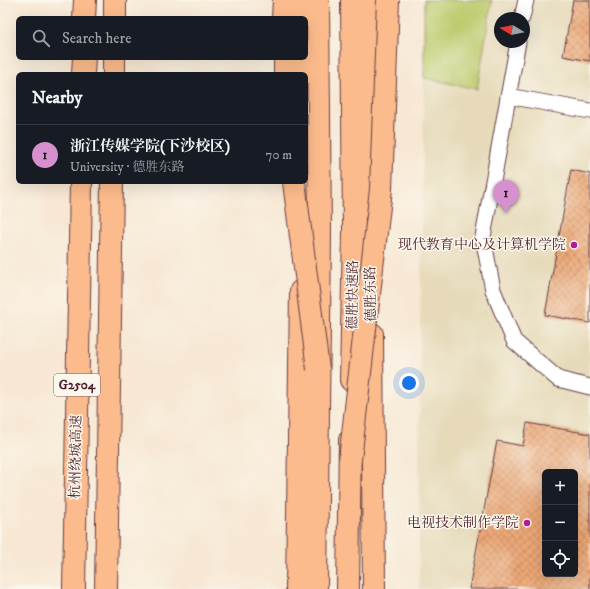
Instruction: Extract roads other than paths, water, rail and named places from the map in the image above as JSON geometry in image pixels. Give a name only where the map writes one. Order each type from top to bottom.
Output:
[{"type":"main road","points":[[84,16],[85,0]]},
{"type":"main road","points":[[115,0],[115,16]]},
{"type":"main road","points":[[283,16],[284,0]]},
{"type":"main road","points":[[300,0],[300,16]]},
{"type":"main road","points":[[316,589],[320,227],[318,0]]},
{"type":"main road","name":"德胜快速路","points":[[348,589],[354,231],[352,0]]},
{"type":"main road","name":"德胜东路","points":[[369,0],[374,589]]},
{"type":"main road","points":[[350,460],[381,189],[388,0]]},
{"type":"main road","points":[[83,72],[84,60]]},
{"type":"main road","points":[[114,60],[114,72]]},
{"type":"main road","points":[[285,60],[285,72]]},
{"type":"main road","points":[[300,60],[300,72]]},
{"type":"main road","name":"杭州绕城高速","points":[[74,589],[81,184]]},
{"type":"main road","name":"G2504","points":[[106,589],[112,184]]},
{"type":"main road","points":[[294,184],[318,369]]},
{"type":"main road","points":[[297,589],[302,184]]},
{"type":"street","points":[[523,12],[526,0]]},
{"type":"street","points":[[517,48],[483,237],[492,290],[514,341],[558,379],[590,387]]},
{"type":"street","points":[[508,96],[590,111]]},
{"type":"place","name":"浙江传媒学院(下沙校区)","points":[[506,213]]},
{"type":"place","name":"现代教育中心及计算机学院","points":[[574,245]]},
{"type":"place","name":"电视技术制作学院","points":[[527,523]]}]
